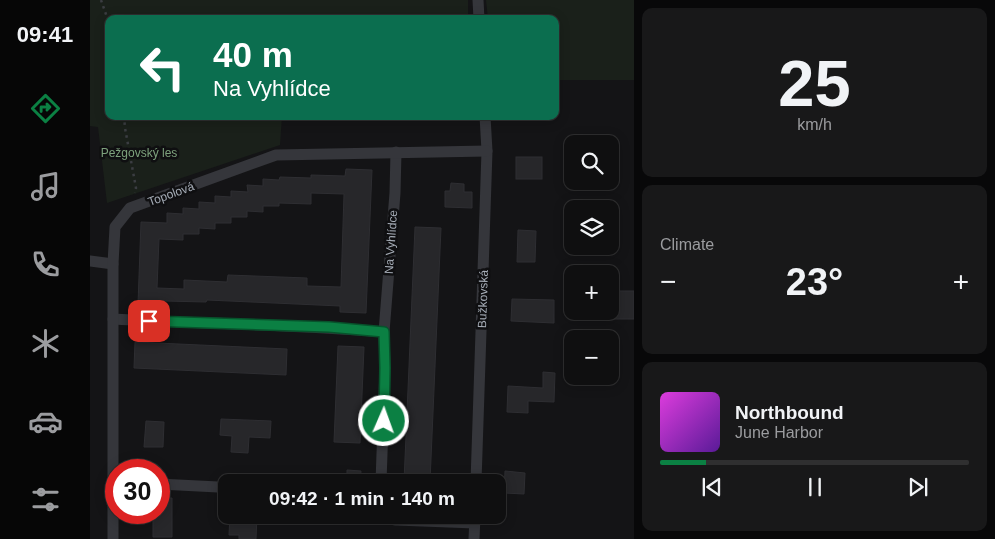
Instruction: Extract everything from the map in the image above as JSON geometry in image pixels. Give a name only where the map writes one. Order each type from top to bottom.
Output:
[{"type":"street","points":[[478,0],[479,15]]},
{"type":"street","name":"Bužkovská","points":[[476,474],[487,150],[485,120]]},
{"type":"street","name":"Topolová","points":[[130,208],[276,155],[487,150]]},
{"type":"street","name":"Na Vyhlídce","points":[[382,474],[384,332],[395,192],[396,152]]},
{"type":"street","points":[[115,459],[113,264],[115,227],[130,208]]},
{"type":"street","points":[[90,261],[113,264]]},
{"type":"street","points":[[113,319],[329,327],[384,332]]},
{"type":"street","points":[[170,485],[218,488]]},
{"type":"street","points":[[113,539],[114,524]]},
{"type":"street","points":[[474,539],[475,524]]},
{"type":"path","points":[[101,0],[106,15]]},
{"type":"path","points":[[124,120],[136,188],[130,208]]},
{"type":"green space","name":"Pežgovský les","points":[[90,0],[468,0],[468,15],[105,15],[105,120],[282,120],[280,145],[107,203],[98,127],[90,126]]},
{"type":"green space","points":[[486,0],[634,0],[634,80],[559,80],[559,15],[488,15]]},
{"type":"building","points":[[516,157],[542,157],[542,179],[516,179]]},
{"type":"building","points":[[346,169],[372,170],[366,313],[340,312],[340,306],[207,300],[206,302],[164,301],[163,305],[138,304],[141,222],[167,223],[167,213],[183,214],[183,208],[199,209],[199,202],[215,203],[215,196],[231,197],[231,191],[248,192],[247,185],[263,186],[263,179],[279,180],[280,177],[311,178],[311,175],[345,176]],"holes":[[[311,193],[344,194],[341,287],[307,286],[307,278],[228,275],[227,282],[184,280],[184,289],[157,288],[159,239],[183,240],[183,234],[199,234],[199,228],[215,229],[215,223],[231,223],[231,217],[247,217],[247,211],[263,212],[263,206],[279,206],[279,203],[311,204]]]},
{"type":"building","points":[[451,183],[464,184],[464,192],[472,192],[472,208],[445,207],[445,191],[450,191]]},
{"type":"building","points":[[415,227],[441,228],[430,474],[404,474]]},
{"type":"building","points":[[518,230],[536,231],[535,262],[517,262]]},
{"type":"building","points":[[619,291],[634,291],[634,319],[619,319]]},
{"type":"building","points":[[512,299],[554,300],[554,323],[511,321]]},
{"type":"building","points":[[135,342],[287,349],[286,375],[134,368]]},
{"type":"building","points":[[338,346],[364,347],[360,443],[334,442]]},
{"type":"building","points":[[543,372],[555,373],[554,402],[528,401],[528,413],[507,412],[508,386],[543,388]]},
{"type":"building","points":[[221,419],[271,421],[270,438],[249,437],[248,453],[231,452],[232,436],[220,435]]},
{"type":"building","points":[[146,421],[164,422],[163,447],[144,447]]},
{"type":"building","points":[[347,470],[361,471],[361,474],[347,474]]},
{"type":"building","points":[[505,471],[525,473],[524,494],[506,493]]},
{"type":"building","points":[[170,498],[172,498],[172,537],[153,537],[153,524],[170,524]]},
{"type":"building","points":[[230,524],[257,524],[256,539],[239,539],[239,535],[229,535]]},
{"type":"route","points":[[149,321],[329,327],[384,332],[384,421]]}]
